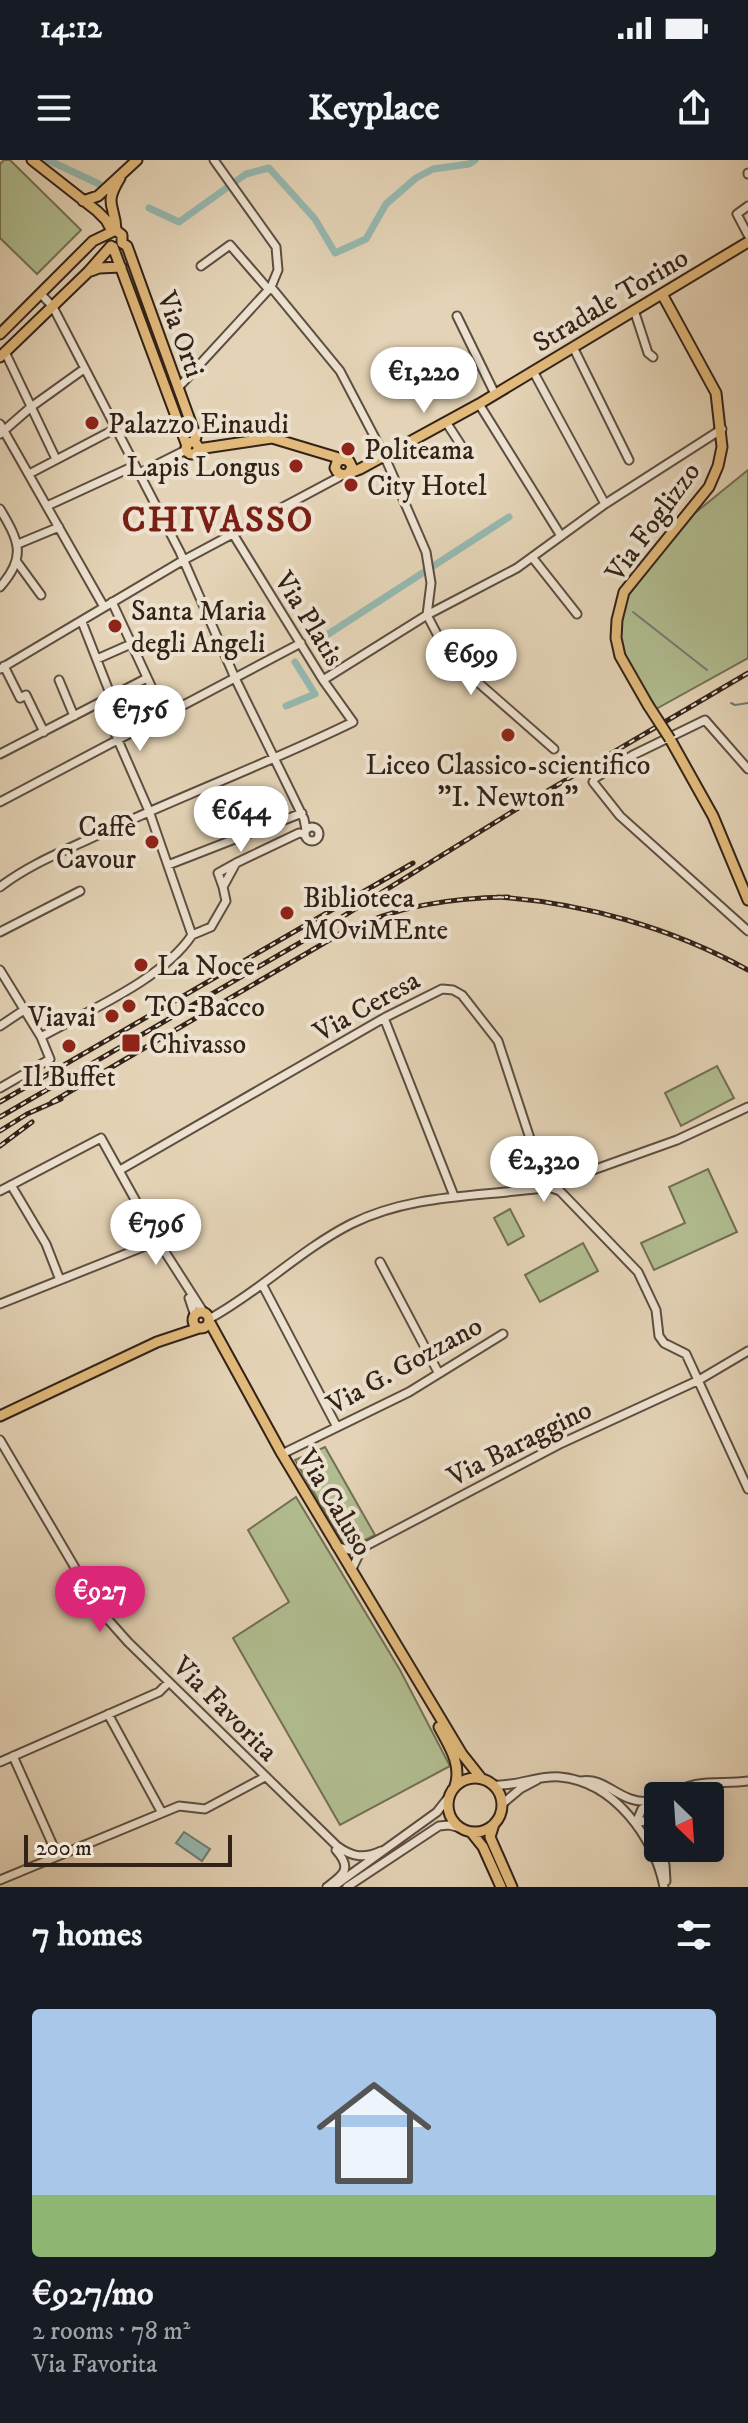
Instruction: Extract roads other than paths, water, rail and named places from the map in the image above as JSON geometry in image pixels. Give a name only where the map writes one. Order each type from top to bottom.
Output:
[{"type":"main road","name":"Via Orti","points":[[32,160],[97,211],[113,231],[122,235],[115,246],[121,267],[191,447]]},
{"type":"main road","points":[[83,201],[93,200],[137,160]]},
{"type":"main road","points":[[0,334],[93,241],[113,231],[116,220],[109,204],[110,194],[120,178]]},
{"type":"main road","points":[[97,211],[102,192]]},
{"type":"main road","name":"Via Orti","points":[[113,231],[106,241],[115,246],[127,246],[196,437],[191,447]]},
{"type":"main road","name":"Stradale Torino","points":[[346,474],[479,404],[748,242]]},
{"type":"main road","points":[[3,355],[115,246]]},
{"type":"main road","points":[[88,272],[121,267]]},
{"type":"main road","name":"Via Foglizzo","points":[[662,294],[716,393],[722,429],[721,457],[709,487],[624,592],[616,638],[620,656],[713,816],[748,900]]},
{"type":"main road","points":[[191,447],[272,438],[329,453],[352,467],[346,474],[336,472],[342,461]]},
{"type":"main road","name":"Stradale Torino","points":[[342,461],[369,462]]},
{"type":"main road","points":[[0,1416],[202,1321]]},
{"type":"main road","name":"Via Caluso","points":[[202,1321],[219,1341],[336,1546],[354,1554],[351,1571],[462,1754],[481,1778]]},
{"type":"main road","name":"Via Caluso","points":[[419,1684],[457,1763],[459,1774],[455,1786]]},
{"type":"main road","points":[[501,1887],[483,1847],[448,1812],[448,1798],[455,1786],[466,1779],[481,1778],[493,1785],[502,1804],[490,1837],[512,1887]]},
{"type":"main road","points":[[466,1830],[482,1831],[494,1823]]},
{"type":"street","points":[[178,388],[270,289],[278,270],[276,247],[214,160]]},
{"type":"street","points":[[748,206],[737,214],[748,235]]},
{"type":"street","points":[[201,266],[230,245],[340,371],[384,455],[426,552],[430,566],[427,615],[449,657],[554,749]]},
{"type":"street","points":[[41,294],[53,307],[175,542],[235,678],[308,830],[236,863],[223,887],[226,901],[211,927],[192,935],[183,950],[163,968],[41,1037]]},
{"type":"street","points":[[634,310],[648,353],[653,357]]},
{"type":"street","points":[[457,316],[495,394]]},
{"type":"street","points":[[573,347],[629,460]]},
{"type":"street","points":[[3,355],[56,459]]},
{"type":"street","points":[[84,369],[1,430],[104,607]]},
{"type":"street","points":[[533,371],[605,504]]},
{"type":"street","points":[[479,404],[561,536]]},
{"type":"street","points":[[446,422],[468,456]]},
{"type":"street","points":[[29,474],[115,429]]},
{"type":"street","points":[[323,680],[427,615],[517,568],[605,504],[722,429]]},
{"type":"street","points":[[47,506],[191,447]]},
{"type":"street","points":[[44,732],[26,695],[20,698],[2,668],[182,561],[346,474]]},
{"type":"street","points":[[0,509],[18,544],[17,562],[0,587]]},
{"type":"street","points":[[18,544],[59,527]]},
{"type":"street","name":"Via Platis","points":[[233,534],[323,680],[353,722],[275,759]]},
{"type":"street","points":[[532,557],[577,614]]},
{"type":"street","points":[[17,562],[41,595]]},
{"type":"street","points":[[112,602],[165,716]]},
{"type":"street","points":[[82,622],[111,696],[107,715],[149,811],[192,935]]},
{"type":"street","points":[[0,802],[301,643]]},
{"type":"street","points":[[97,659],[131,644]]},
{"type":"street","points":[[0,741],[2,752],[147,678]]},
{"type":"street","points":[[59,680],[74,716]]},
{"type":"street","points":[[748,769],[705,720],[633,755],[593,782],[620,816],[748,931]]},
{"type":"street","points":[[0,887],[44,860],[149,811],[275,759]]},
{"type":"street","points":[[168,865],[303,816]]},
{"type":"street","points":[[0,932],[80,891]]},
{"type":"street","points":[[0,970],[41,1037],[50,1059],[0,1088]]},
{"type":"street","name":"Via Ceresa","points":[[120,1170],[384,1018],[442,989],[462,995],[498,1041],[545,1175]]},
{"type":"street","points":[[0,1026],[24,1010]]},
{"type":"street","points":[[384,1018],[454,1196]]},
{"type":"street","points":[[202,1321],[350,1225],[411,1204],[454,1196],[547,1187],[677,1140],[748,1107]]},
{"type":"street","name":"Via Caluso","points":[[11,1185],[101,1138],[202,1321]]},
{"type":"street","points":[[572,1178],[545,1175],[537,1182],[560,1191],[638,1272],[656,1310],[659,1336],[664,1343],[686,1354],[748,1489]]},
{"type":"street","points":[[545,1175],[547,1187]]},
{"type":"street","points":[[0,1191],[11,1185],[46,1244],[60,1280]]},
{"type":"street","points":[[0,1304],[158,1241]]},
{"type":"street","points":[[380,1262],[438,1372]]},
{"type":"street","points":[[262,1284],[337,1427]]},
{"type":"street","name":"Via G. Gozzano","points":[[282,1454],[409,1392],[503,1334]]},
{"type":"street","name":"Via Baraggino","points":[[354,1554],[562,1443],[699,1380],[748,1351]]},
{"type":"street","name":"Via Favorita","points":[[0,1440],[104,1615],[328,1838],[352,1855],[370,1856],[381,1851]]},
{"type":"street","points":[[0,1762],[159,1692],[169,1682]]},
{"type":"street","points":[[108,1714],[162,1813]]},
{"type":"street","points":[[13,1756],[55,1850],[54,1856]]},
{"type":"street","points":[[0,1880],[54,1856],[62,1857],[179,1806],[205,1809],[265,1777]]},
{"type":"street","points":[[502,1804],[520,1789],[546,1777]]},
{"type":"street","points":[[493,1785],[546,1777],[580,1781],[610,1799],[636,1823],[651,1847],[664,1887]]},
{"type":"street","points":[[580,1781],[599,1783],[632,1801],[644,1800]]},
{"type":"street","points":[[724,1782],[748,1783]]},
{"type":"street","points":[[330,1887],[437,1812],[448,1798]]},
{"type":"street","points":[[636,1823],[644,1808]]},
{"type":"street","points":[[636,1823],[644,1821]]},
{"type":"street","points":[[347,1887],[439,1826],[449,1825],[466,1830]]},
{"type":"street","name":"Via Favorita","points":[[328,1838],[345,1861],[343,1874],[330,1887]]},
{"type":"street","points":[[664,1862],[664,1887]]},
{"type":"water","points":[[184,1832],[210,1849],[202,1861],[176,1843]]},
{"type":"waterway","points":[[48,160],[99,184]]},
{"type":"waterway","points":[[149,208],[179,222],[246,174],[269,168],[315,219],[335,253],[366,239],[386,204],[416,178],[433,169],[469,164],[475,160]]},
{"type":"waterway","points":[[316,642],[509,517]]},
{"type":"waterway","points":[[633,612],[707,670]]},
{"type":"waterway","points":[[286,706],[315,694],[295,662]]},
{"type":"waterway","points":[[731,703],[748,703]]},
{"type":"railway","points":[[0,1117],[308,938],[515,810],[748,673]]},
{"type":"railway","points":[[0,1102],[413,863]]},
{"type":"railway","points":[[498,897],[563,905],[627,920],[689,942],[748,970]]},
{"type":"railway","points":[[52,1102],[363,923],[424,905],[508,897]]},
{"type":"railway","points":[[0,1131],[27,1114],[61,1099]]},
{"type":"railway","points":[[0,1146],[32,1122]]},
{"type":"place","name":"Palazzo Einaudi","points":[[92,423]]},
{"type":"place","name":"Politeama","points":[[348,449]]},
{"type":"place","name":"Lapis Longus","points":[[296,466]]},
{"type":"place","name":"City Hotel","points":[[351,485]]},
{"type":"place","name":"Santa Maria degli Angeli","points":[[115,626]]},
{"type":"place","name":"Liceo Classico-scientifico \"I. Newton\"","points":[[508,735]]},
{"type":"place","name":"Caffè Cavour","points":[[152,842]]},
{"type":"place","name":"Biblioteca MOviMEnte","points":[[287,913]]},
{"type":"place","name":"La Noce","points":[[141,965]]},
{"type":"place","name":"TO-Bacco","points":[[129,1006]]},
{"type":"place","name":"Viavai","points":[[112,1016]]},
{"type":"place","name":"Chivasso","points":[[131,1043]]},
{"type":"place","name":"Il Buffet","points":[[69,1046]]},
{"type":"district","name":"CHIVASSO","points":[[218,518]]}]
